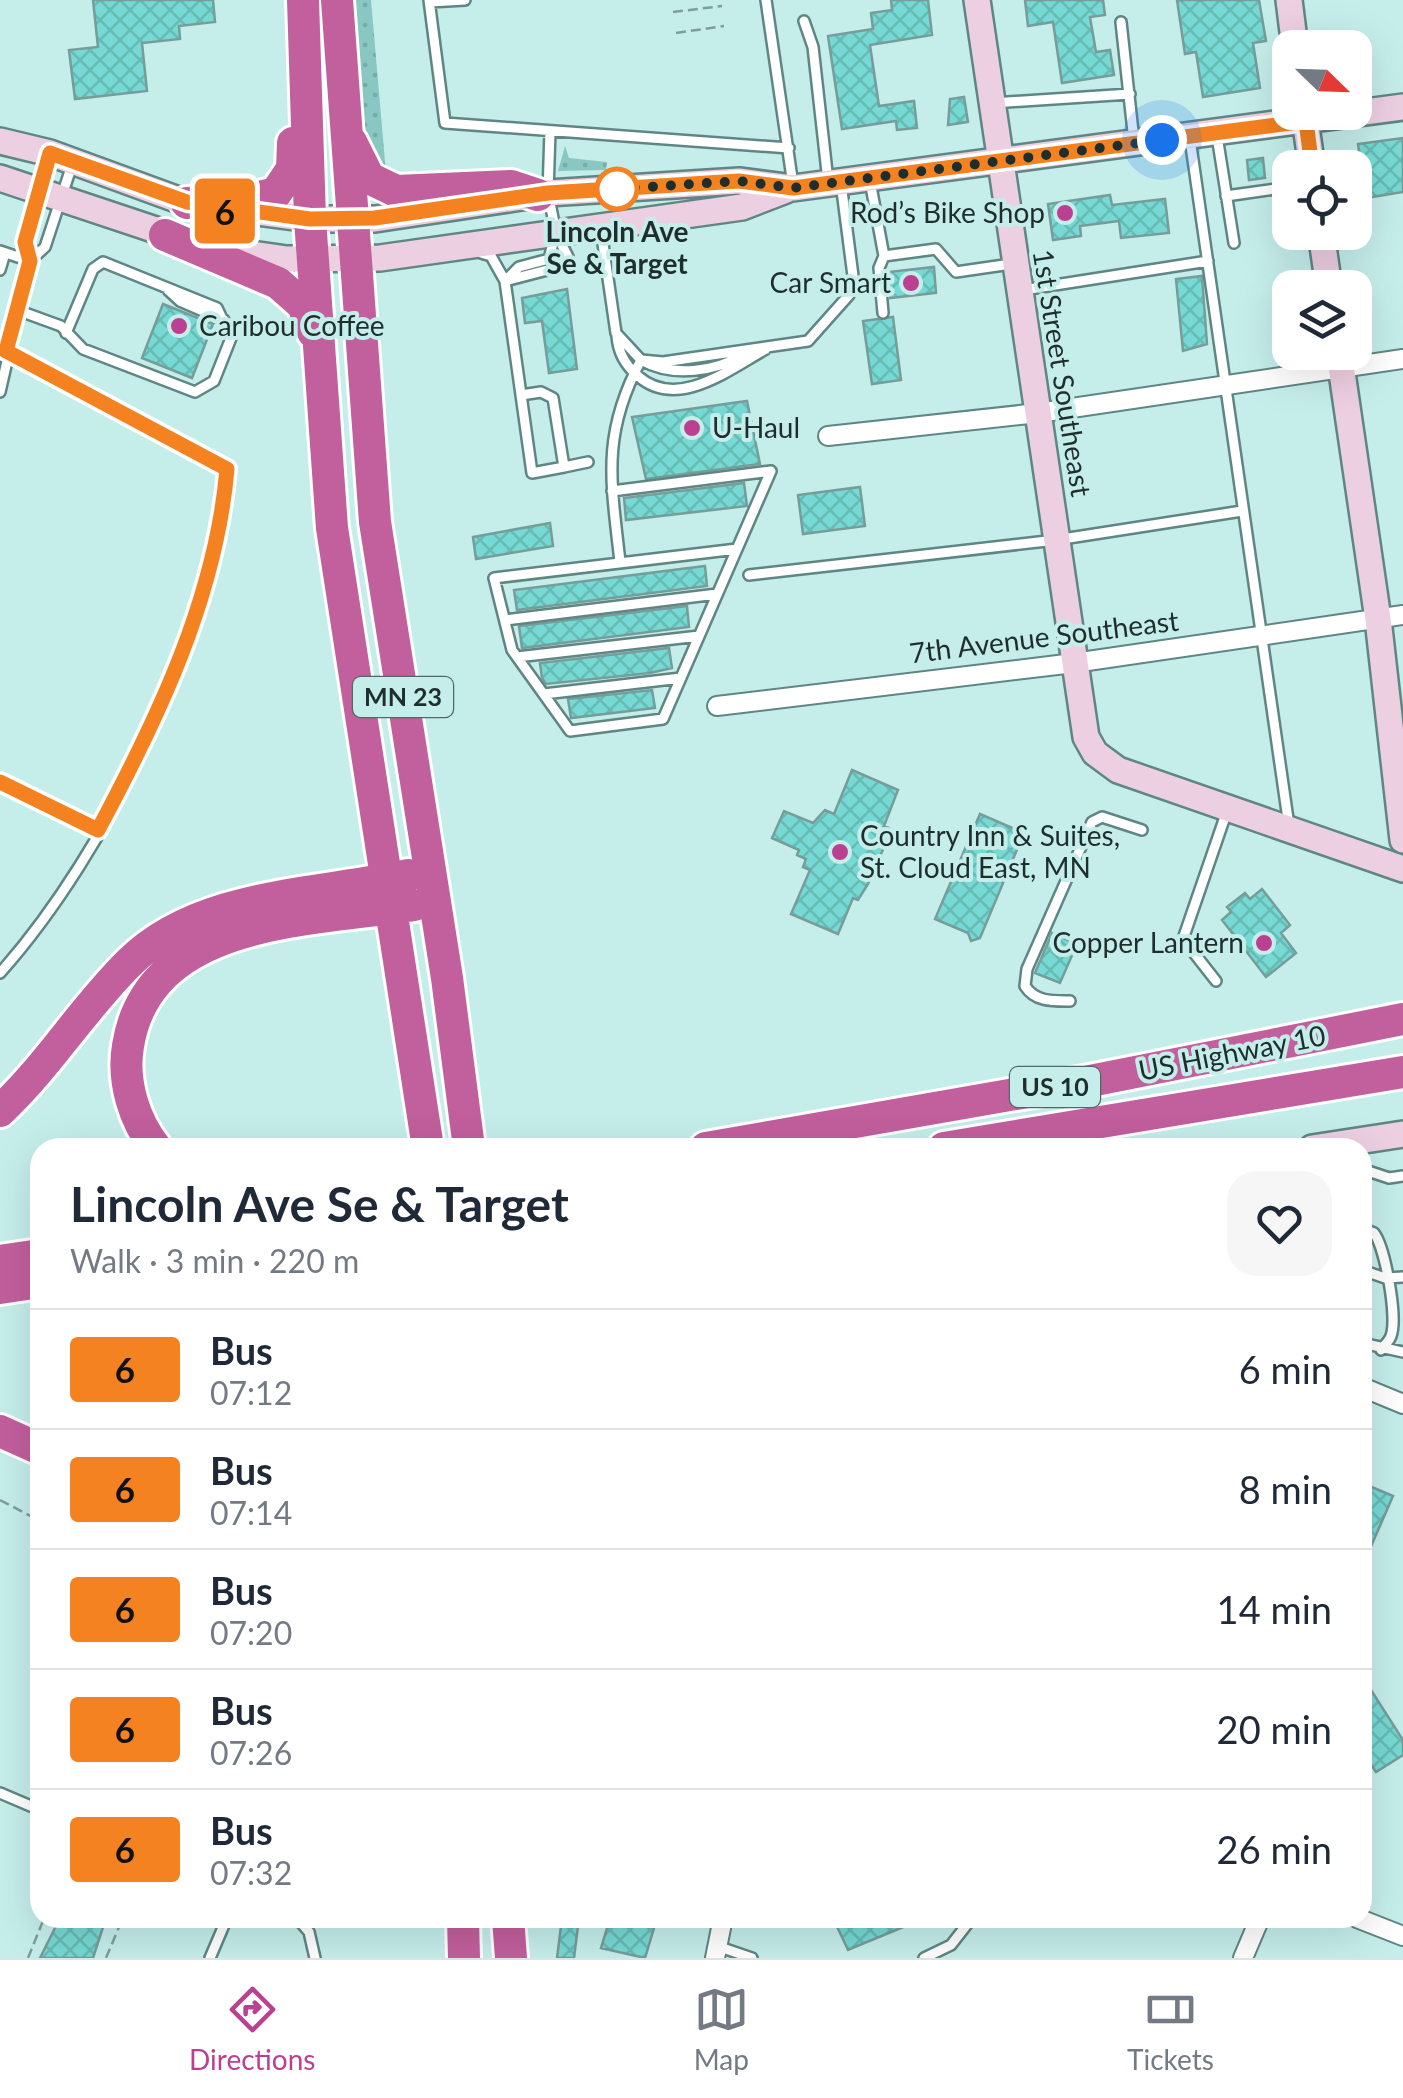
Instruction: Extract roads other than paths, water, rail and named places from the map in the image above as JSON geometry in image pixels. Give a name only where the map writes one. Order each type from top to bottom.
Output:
[{"type":"highway","points":[[187,202],[247,200],[276,193],[288,178],[293,159],[290,40],[302,0]]},
{"type":"highway","name":"MN 23","points":[[302,0],[310,219],[332,528],[347,646],[427,1138]]},
{"type":"highway","name":"MN 23","points":[[338,0],[375,522],[433,885],[468,1138]]},
{"type":"highway","points":[[347,132],[369,178],[378,186],[420,193],[510,186],[543,194]]},
{"type":"highway","points":[[165,234],[291,292],[309,317],[320,360]]},
{"type":"highway","points":[[151,1138],[133,1104],[126,1070],[136,1013],[156,980],[189,953],[210,943],[433,885]]},
{"type":"highway","points":[[0,1111],[58,1050],[132,960],[178,926],[238,908],[390,894]]},
{"type":"highway","name":"US Highway 10","points":[[763,1138],[1090,1081],[1403,1020]]},
{"type":"highway","name":"US Highway 10","points":[[1004,1138],[1403,1072]]},
{"type":"highway","points":[[0,1261],[30,1256]]},
{"type":"highway","points":[[0,1288],[30,1284]]},
{"type":"highway","points":[[0,1431],[30,1444]]},
{"type":"highway","points":[[463,1928],[464,1958]]},
{"type":"highway","points":[[509,1928],[511,1958]]},
{"type":"street","name":"1st Street Southeast","points":[[977,0],[1082,724],[1096,753],[1118,770],[1228,808]]},
{"type":"street","points":[[1289,0],[1293,30]]},
{"type":"street","points":[[1372,110],[1403,107]]},
{"type":"street","points":[[0,178],[165,234],[250,256],[313,260],[464,246],[742,207],[793,188],[1272,123]]},
{"type":"street","points":[[0,141],[62,158],[187,202],[310,219],[352,220],[543,194],[739,181],[793,188]]},
{"type":"street","points":[[1372,359],[1403,358]]},
{"type":"street","points":[[828,436],[1038,413],[1292,370]]},
{"type":"street","points":[[1342,370],[1390,617],[1403,840]]},
{"type":"street","name":"7th Avenue Southeast","points":[[716,706],[1074,663],[1390,617]]},
{"type":"street","points":[[1228,808],[1403,868]]},
{"type":"street","points":[[1372,1139],[1403,1134]]},
{"type":"street","points":[[1372,1391],[1403,1404]]},
{"type":"street","points":[[1372,1924],[1403,1936]]},
{"type":"street","points":[[1243,1958],[1256,1928]]},
{"type":"lane","points":[[466,0],[429,1],[445,123],[790,148]]},
{"type":"lane","points":[[766,0],[793,188]]},
{"type":"lane","points":[[616,333],[640,360],[663,362],[808,341],[848,295],[853,276],[804,21]]},
{"type":"lane","points":[[1121,22],[1134,144]]},
{"type":"lane","points":[[991,103],[1130,94]]},
{"type":"lane","points":[[505,281],[564,263],[567,247],[556,232],[543,194],[550,131]]},
{"type":"lane","points":[[1217,133],[1234,244]]},
{"type":"lane","points":[[1190,136],[1258,636],[1290,831]]},
{"type":"lane","points":[[0,392],[3,350],[30,261],[25,242],[50,194],[62,158]]},
{"type":"lane","points":[[30,261],[45,247],[50,194],[62,158]]},
{"type":"lane","points":[[870,179],[884,256],[879,268],[882,313]]},
{"type":"lane","points":[[1226,196],[1272,190]]},
{"type":"lane","points":[[601,227],[618,350],[634,373],[654,388],[705,384],[770,346]]},
{"type":"lane","points":[[505,281],[519,267],[549,259],[556,232]]},
{"type":"lane","points":[[464,246],[491,256],[505,281],[532,473],[588,462]]},
{"type":"lane","points":[[884,256],[936,250],[956,272],[1015,263]]},
{"type":"lane","points":[[0,270],[2,252],[30,261]]},
{"type":"lane","points":[[1020,290],[1208,261]]},
{"type":"lane","points":[[17,310],[54,322],[76,345],[187,390],[202,390],[214,380],[232,338],[217,308],[103,262],[95,265],[66,333]]},
{"type":"lane","points":[[0,973],[55,906],[155,721],[201,600],[227,469],[3,350]]},
{"type":"lane","points":[[620,562],[609,460],[622,395],[640,360]]},
{"type":"lane","points":[[521,395],[541,392],[553,398],[564,467]]},
{"type":"lane","points":[[612,492],[771,472],[663,719],[570,732],[517,657],[494,578],[736,549]]},
{"type":"lane","points":[[750,575],[1056,540],[1242,510]]},
{"type":"lane","points":[[505,620],[717,594]]},
{"type":"lane","points":[[517,657],[699,636]]},
{"type":"lane","points":[[544,694],[681,678]]},
{"type":"lane","points":[[0,782],[98,830]]},
{"type":"lane","points":[[1216,981],[1184,939],[1228,808]]},
{"type":"lane","points":[[1070,1001],[1050,1001],[1031,994],[1025,986],[1027,969],[1092,822],[1102,817],[1142,830]]},
{"type":"lane","points":[[1372,1173],[1388,1178],[1403,1176]]},
{"type":"lane","points":[[1372,1236],[1383,1244],[1392,1315],[1390,1336],[1381,1350]]},
{"type":"lane","points":[[1372,1273],[1403,1277]]},
{"type":"lane","points":[[1372,1347],[1403,1352]]},
{"type":"lane","points":[[0,1793],[30,1806]]},
{"type":"lane","points":[[210,1958],[223,1928]]},
{"type":"lane","points":[[306,1928],[315,1958]]},
{"type":"lane","points":[[924,1958],[952,1945],[965,1928]]},
{"type":"lane","points":[[716,1952],[752,1958]]},
{"type":"place","name":"Lincoln Ave Se & Target","points":[[617,189]]},
{"type":"place","name":"Rod’s Bike Shop","points":[[1065,213]]},
{"type":"place","name":"Car Smart","points":[[911,283]]},
{"type":"place","name":"Caribou Coffee","points":[[179,326]]},
{"type":"place","name":"U-Haul","points":[[692,428]]},
{"type":"place","name":"Country Inn & Suites, St. Cloud East, MN","points":[[840,852]]},
{"type":"place","name":"Copper Lantern","points":[[1264,943]]}]
